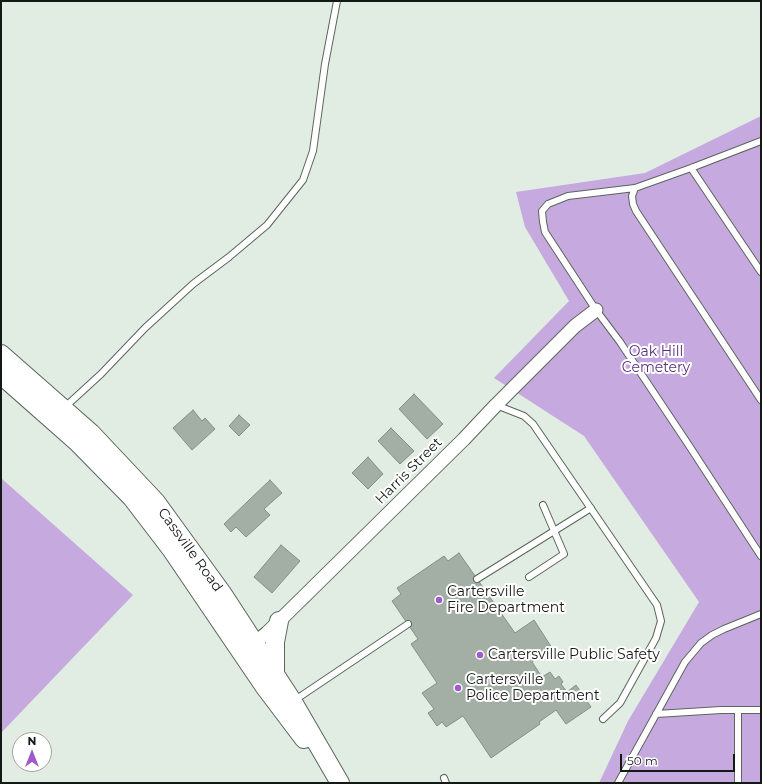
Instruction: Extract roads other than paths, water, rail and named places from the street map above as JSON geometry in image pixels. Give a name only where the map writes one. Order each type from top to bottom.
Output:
[{"type":"main road","name":"Cassville Road","points":[[1,354],[64,408],[113,455],[156,502],[222,593],[248,648],[282,711],[339,781]]},
{"type":"main road","name":"Cassville Road","points":[[1,375],[55,421],[132,498],[248,648],[275,674],[339,781]]},
{"type":"main road","points":[[275,674],[275,642],[279,621]]},
{"type":"street","name":"Harris Street","points":[[248,648],[279,621],[464,439],[574,326],[596,310]]},
{"type":"lane","points":[[64,408],[101,374],[145,328],[193,284],[229,257],[267,225],[303,180],[313,151],[325,64],[337,1]]},
{"type":"lane","points":[[761,141],[634,188],[568,196],[548,204],[542,211],[542,222],[545,232],[761,556]]},
{"type":"lane","points":[[691,168],[761,272]]},
{"type":"lane","points":[[634,188],[632,196],[636,211],[761,400]]},
{"type":"lane","points":[[496,405],[524,416],[533,424],[657,605],[662,621],[656,638],[620,703],[602,719]]},
{"type":"lane","points":[[529,577],[564,554],[543,505]]},
{"type":"lane","points":[[477,579],[591,508]]},
{"type":"lane","points":[[618,783],[685,662],[701,643],[724,629],[761,614]]},
{"type":"lane","points":[[293,702],[408,624]]},
{"type":"lane","points":[[738,710],[738,783]]},
{"type":"lane","points":[[656,714],[761,710]]},
{"type":"place","name":"Cartersville Fire Department","points":[[439,600]]},
{"type":"place","name":"Cartersville Public Safety","points":[[480,655]]},
{"type":"place","name":"Cartersville Police Department","points":[[458,688]]},
{"type":"park label","name":"Oak Hill Cemetery","points":[[656,360]]}]
